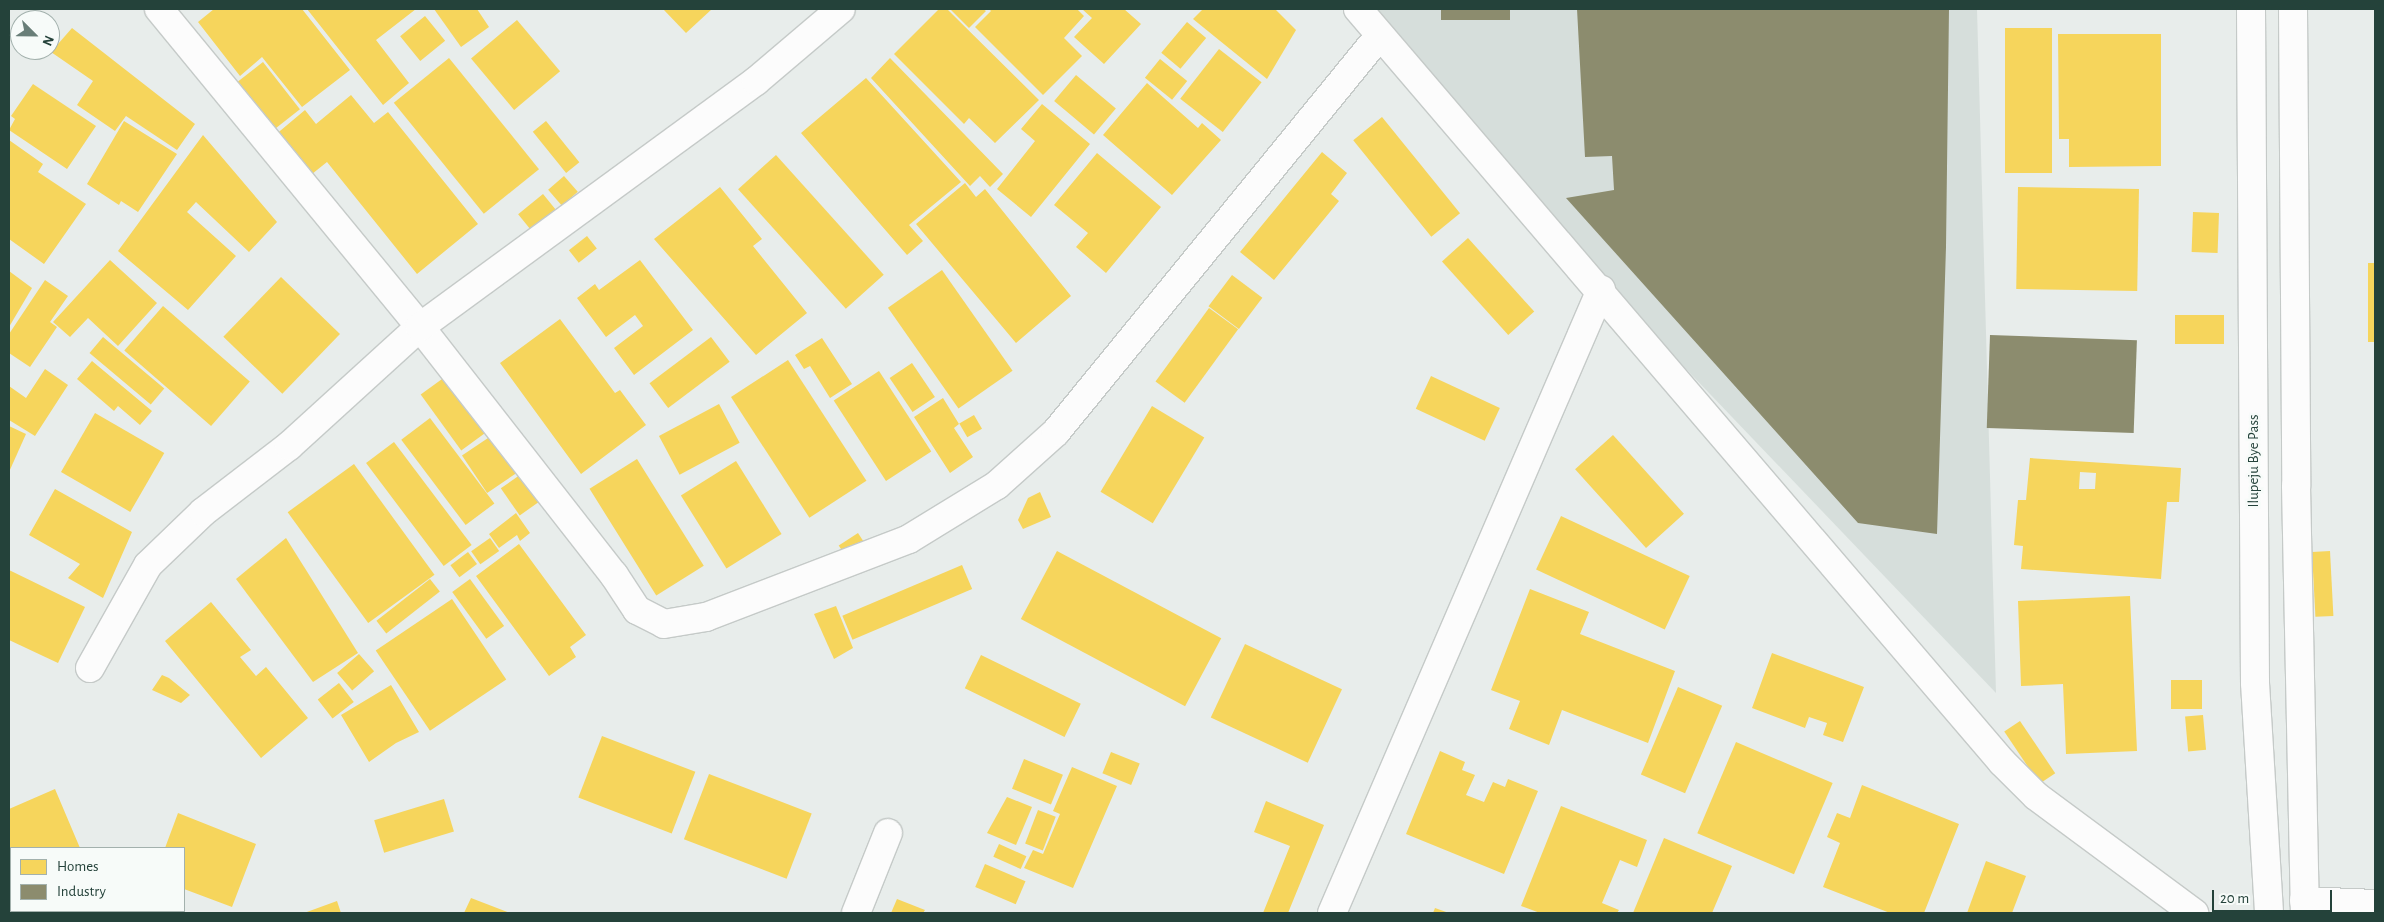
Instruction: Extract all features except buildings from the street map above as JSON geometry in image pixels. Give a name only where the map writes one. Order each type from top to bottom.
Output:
[{"type":"street","points":[[159,9],[420,327],[614,575],[637,610],[664,624],[706,617],[909,539],[997,485],[1056,432],[1380,35]]},
{"type":"street","points":[[90,668],[148,565],[203,512],[289,446],[420,327],[756,81],[841,9]]},
{"type":"street","points":[[1358,9],[1601,290],[2002,762],[2036,796],[2194,913]]},
{"type":"street","name":"Ilupeju Bye Pass","points":[[2251,9],[2255,683],[2269,913]]},
{"type":"street","points":[[2293,9],[2296,476],[2304,907],[2375,904]]},
{"type":"street","points":[[1332,913],[1601,290]]},
{"type":"street","points":[[856,913],[888,833]]},
{"type":"shaded area","points":[[1363,9],[1977,9],[1996,693],[1471,144]]}]
